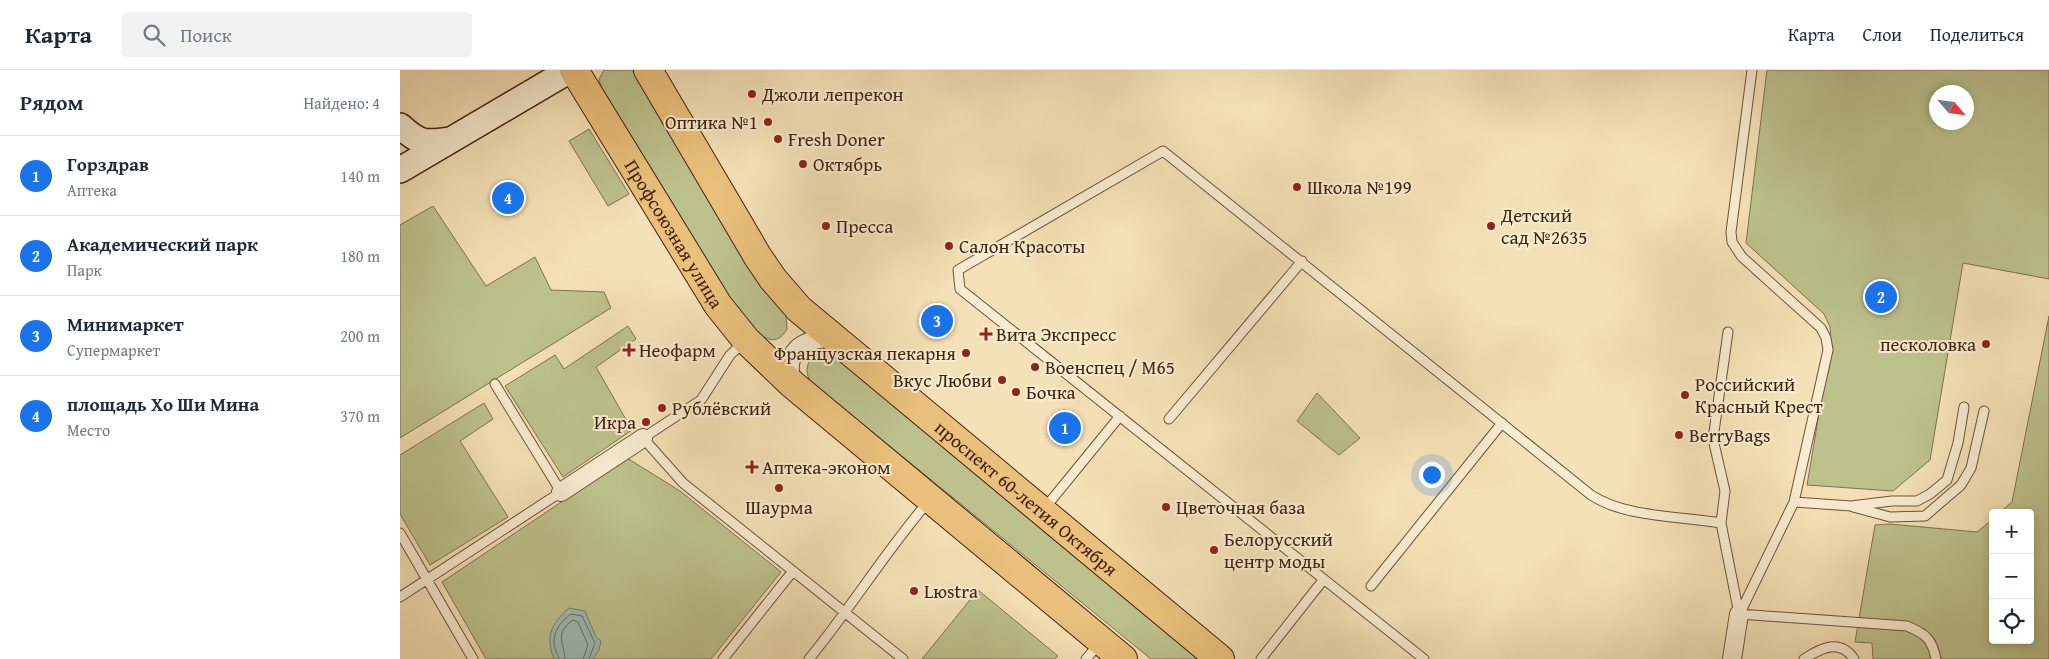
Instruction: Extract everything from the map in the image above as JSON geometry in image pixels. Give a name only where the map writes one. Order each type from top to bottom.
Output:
[{"type":"main road","points":[[400,170],[570,70]]},
{"type":"main road","name":"Профсоюзная улица","points":[[574,70],[718,305],[746,340],[792,384]]},
{"type":"main road","points":[[648,70],[773,279],[799,309],[832,337]]},
{"type":"main road","points":[[400,126],[413,138],[427,144],[452,140]]},
{"type":"main road","name":"проспект 60-летия Октября","points":[[832,337],[1220,659]]},
{"type":"main road","points":[[792,384],[929,500],[1094,650],[1123,659]]},
{"type":"street","points":[[792,384],[788,372],[791,359],[797,348],[804,342],[832,337]]},
{"type":"street","points":[[561,492],[643,438]]},
{"type":"street","points":[[1732,659],[1740,614]]},
{"type":"lane","points":[[1740,614],[1794,502],[1828,350],[1826,338],[1821,328],[1742,257],[1732,242],[1731,232],[1752,70]]},
{"type":"lane","points":[[1424,659],[960,289],[958,270],[1163,151],[1605,504],[1721,523]]},
{"type":"lane","points":[[1169,420],[1302,261]]},
{"type":"lane","points":[[1728,332],[1713,439],[1725,491],[1721,523],[1740,614]]},
{"type":"lane","points":[[746,340],[730,355],[701,400],[643,438],[683,484],[903,659]]},
{"type":"lane","points":[[400,597],[561,492],[496,384]]},
{"type":"lane","points":[[1794,502],[1850,506],[1892,501],[1916,501],[1936,489],[1946,480],[1958,443],[1964,407]]},
{"type":"lane","points":[[1850,506],[1890,517],[1925,516],[1961,485],[1971,468],[1984,411]]},
{"type":"lane","points":[[1042,512],[1120,416]]},
{"type":"lane","points":[[1371,586],[1502,423]]},
{"type":"lane","points":[[809,659],[846,612],[896,539],[929,500]]},
{"type":"lane","points":[[400,533],[472,659]]},
{"type":"lane","points":[[723,659],[793,571]]},
{"type":"lane","points":[[1261,659],[1324,579]]},
{"type":"lane","points":[[1740,614],[1900,624],[1912,628],[1928,638],[1933,643],[1936,659]]},
{"type":"lane","points":[[1804,659],[1823,647],[1833,646],[1843,648],[1854,659]]},
{"type":"green space","points":[[604,70],[632,70],[766,287],[786,315],[787,329],[780,337],[773,340],[759,333],[734,304],[601,87],[599,79]]},
{"type":"green space","points":[[1767,70],[2049,70],[2049,279],[1963,263],[1930,460],[1893,491],[1807,485],[1831,342],[1830,327],[1824,314],[1746,243]]},
{"type":"green space","points":[[589,129],[629,194],[608,206],[569,141]]},
{"type":"green space","points":[[433,206],[486,286],[535,257],[551,290],[604,292],[611,308],[400,438],[400,225]]},
{"type":"green space","points":[[2049,316],[2049,659],[1873,659],[1872,643],[1855,642],[1875,525],[1890,524],[1977,532],[1989,522],[1989,644],[2034,644],[2034,509],[2004,509],[2012,502]]},
{"type":"green space","points":[[628,326],[636,339],[596,367],[632,430],[563,477],[505,386],[555,355],[564,369]]},
{"type":"green space","points":[[825,353],[831,354],[1199,659],[1151,659],[811,382],[808,377],[807,367],[811,359]]},
{"type":"green space","points":[[1317,393],[1360,438],[1339,455],[1297,421]]},
{"type":"green space","points":[[484,403],[493,419],[460,441],[508,517],[430,565],[400,514],[400,455]]},
{"type":"green space","points":[[627,458],[680,491],[781,572],[711,659],[486,659],[442,582]]},
{"type":"green space","points":[[978,590],[1058,656],[1055,659],[922,659]]},
{"type":"water","points":[[569,608],[585,611],[596,637],[601,641],[599,650],[593,659],[554,659],[550,644],[551,631],[558,619]]},
{"type":"place","name":"Джоли лепрекон","points":[[752,94]]},
{"type":"place","name":"Оптика №1","points":[[768,122]]},
{"type":"place","name":"Fresh Doner","points":[[778,139]]},
{"type":"place","name":"Октябрь","points":[[803,164]]},
{"type":"place","name":"Школа №199","points":[[1297,187]]},
{"type":"place","name":"площадь Хо Ши Мина","points":[[508,198]]},
{"type":"place","name":"Пресса","points":[[826,226]]},
{"type":"place","name":"Детский сад №2635","points":[[1491,226]]},
{"type":"place","name":"Салон Красоты","points":[[949,246]]},
{"type":"place","name":"Академический парк","points":[[1881,297]]},
{"type":"place","name":"Минимаркет","points":[[937,321]]},
{"type":"place","name":"Вита Экспресс","points":[[986,334]]},
{"type":"place","name":"песколовка","points":[[1986,344]]},
{"type":"place","name":"Неофарм","points":[[629,350]]},
{"type":"place","name":"Французская пекарня","points":[[966,353]]},
{"type":"place","name":"Военспец / М65","points":[[1035,367]]},
{"type":"place","name":"Вкус Любви","points":[[1002,380]]},
{"type":"place","name":"Бочка","points":[[1016,392]]},
{"type":"place","name":"Российский Красный Крест","points":[[1685,395]]},
{"type":"place","name":"Рублёвский","points":[[662,408]]},
{"type":"place","name":"Икра","points":[[646,422]]},
{"type":"place","name":"Горздрав","points":[[1065,428]]},
{"type":"place","name":"BerryBags","points":[[1679,435]]},
{"type":"place","name":"Аптека-эконом","points":[[752,467]]},
{"type":"place","name":"Шаурма","points":[[779,488]]},
{"type":"place","name":"Цветочная база","points":[[1166,507]]},
{"type":"place","name":"Белорусский центр моды","points":[[1214,550]]},
{"type":"place","name":"Lюstra","points":[[914,591]]}]
